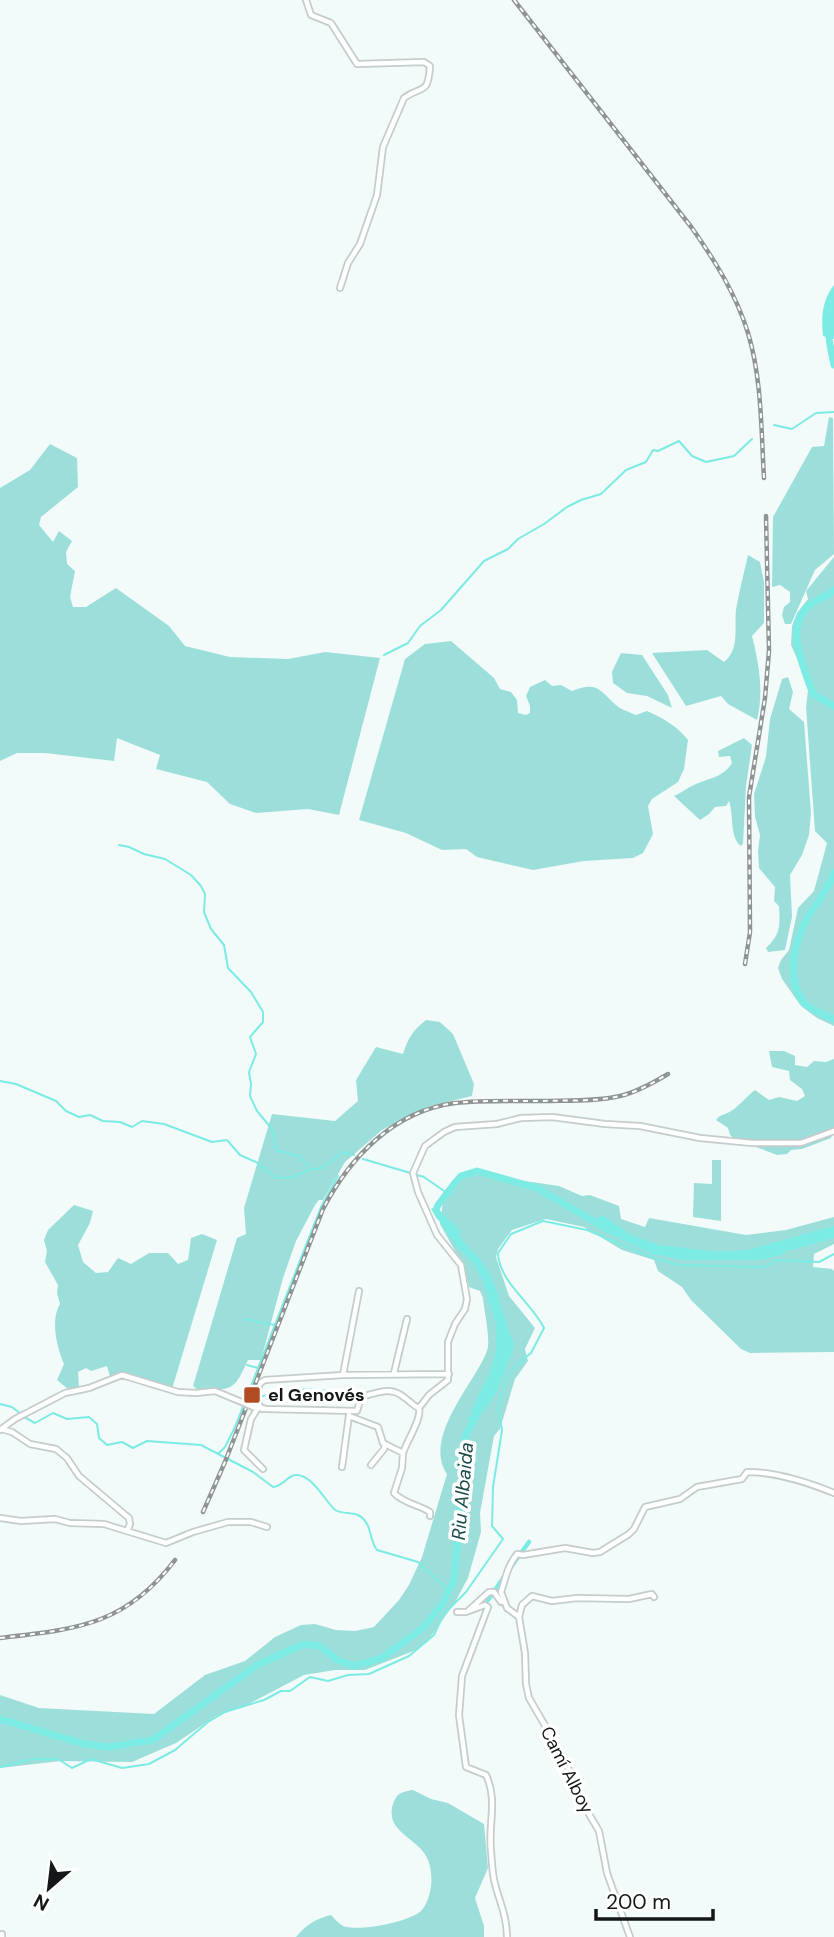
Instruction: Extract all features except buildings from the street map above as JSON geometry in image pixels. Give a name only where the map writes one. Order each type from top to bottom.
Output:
[{"type":"street","points":[[306,0],[311,15],[331,23],[357,64],[424,62],[430,66],[426,87],[404,98],[383,148],[377,195],[360,244],[348,263],[340,288]]},
{"type":"street","points":[[430,1516],[430,1512],[394,1493],[402,1468],[403,1453],[420,1417],[419,1408],[429,1395],[447,1382],[448,1342],[467,1305],[463,1272],[457,1257],[442,1243],[429,1219],[413,1173],[425,1146],[455,1127],[497,1124],[521,1118],[552,1117],[646,1127],[700,1138],[752,1143],[800,1143],[834,1131]]},
{"type":"street","points":[[343,1375],[359,1291]]},
{"type":"street","points":[[394,1373],[407,1319]]},
{"type":"street","points":[[258,1408],[254,1398],[262,1380],[394,1373],[449,1374]]},
{"type":"street","points":[[0,1430],[15,1419],[65,1393],[89,1388],[122,1375],[178,1392],[196,1394],[215,1391],[258,1408],[349,1414],[377,1427],[380,1440],[403,1453]]},
{"type":"street","points":[[349,1414],[357,1411],[361,1397],[387,1390],[401,1394],[419,1408]]},
{"type":"street","points":[[258,1408],[251,1419],[244,1450],[263,1469]]},
{"type":"street","points":[[342,1467],[349,1414]]},
{"type":"street","points":[[0,1430],[12,1432],[30,1444],[53,1447],[63,1454],[79,1476],[129,1518],[128,1530]]},
{"type":"street","points":[[371,1465],[385,1444]]},
{"type":"street","points":[[507,1608],[500,1592],[506,1579],[507,1568],[517,1554],[565,1548],[600,1552],[634,1529],[645,1507],[680,1499],[697,1487],[742,1479],[747,1472],[793,1479],[834,1493]]},
{"type":"street","points":[[0,1518],[27,1521],[55,1519],[104,1524],[166,1543],[228,1522],[250,1522],[267,1527]]},
{"type":"street","points":[[469,1610],[492,1591],[519,1618],[523,1605],[532,1597],[552,1601],[577,1598],[629,1599],[652,1594],[654,1597]]},
{"type":"street","points":[[457,1612],[485,1605],[488,1607],[463,1670],[459,1715],[466,1767],[486,1775],[493,1798],[489,1824],[494,1882],[505,1910],[507,1937]]},
{"type":"street","name":"Camí Alboy","points":[[519,1618],[529,1698],[564,1758],[583,1804],[599,1831],[607,1873],[631,1937]]},
{"type":"shaded area","points":[[834,285],[834,339],[823,336],[822,323],[823,309]]},
{"type":"shaded area","points":[[829,417],[833,418],[834,554],[815,570],[791,624],[785,624],[782,615],[784,607],[790,602],[790,592],[780,585],[772,587],[773,517],[812,447],[824,446]]},
{"type":"shaded area","points":[[50,444],[77,458],[78,487],[41,517],[39,525],[53,542],[59,531],[72,541],[66,552],[67,564],[75,571],[70,597],[73,607],[86,607],[116,588],[169,626],[185,646],[230,657],[288,659],[325,652],[380,658],[339,815],[308,809],[256,813],[230,804],[207,782],[156,769],[160,755],[117,738],[114,761],[45,753],[17,753],[0,761],[0,488],[30,470]]},
{"type":"shaded area","points":[[748,555],[760,562],[764,582],[764,623],[752,636],[760,678],[757,720],[728,704],[721,696],[686,706],[652,653],[707,650],[724,662],[729,657],[734,645],[736,610]]},
{"type":"shaded area","points":[[834,557],[834,1026],[801,1006],[782,979],[778,968],[789,950],[798,908],[814,891],[827,843],[815,831],[806,707],[808,691],[806,679],[791,645],[792,626],[797,613],[808,599],[806,591]]},
{"type":"shaded area","points":[[451,641],[494,678],[500,689],[511,692],[517,700],[518,713],[530,713],[526,696],[530,687],[545,680],[552,686],[561,685],[572,691],[593,687],[620,708],[636,715],[647,711],[684,735],[688,740],[684,769],[678,782],[652,799],[648,806],[653,834],[643,853],[633,858],[584,861],[533,870],[477,857],[466,849],[442,850],[406,833],[359,820],[405,659],[425,644]]},
{"type":"shaded area","points":[[621,653],[642,655],[668,695],[672,708],[647,696],[627,693],[613,683],[612,672]]},
{"type":"shaded area","points":[[788,677],[793,692],[789,709],[804,722],[811,813],[809,835],[802,855],[790,875],[792,917],[785,950],[768,952],[766,948],[775,938],[778,929],[779,906],[774,901],[775,887],[759,868],[760,835],[755,817],[754,794],[766,757],[770,719],[782,679]]},
{"type":"shaded area","points":[[744,738],[752,745],[741,846],[733,831],[729,801],[726,806],[715,807],[700,820],[674,796],[724,772],[732,763],[730,756],[719,757],[718,751]]},
{"type":"shaded area","points":[[426,1020],[440,1022],[453,1034],[474,1084],[472,1096],[430,1106],[382,1130],[345,1162],[323,1200],[319,1200],[315,1205],[296,1241],[261,1360],[248,1360],[235,1384],[230,1387],[198,1390],[193,1386],[237,1238],[246,1234],[244,1208],[272,1114],[335,1121],[358,1101],[356,1080],[376,1047],[403,1054],[412,1035]]},
{"type":"shaded area","points":[[769,1051],[784,1051],[795,1056],[795,1065],[807,1067],[814,1061],[826,1062],[834,1059],[834,1129],[831,1138],[777,1155],[735,1139],[728,1128],[716,1120],[729,1113],[755,1090],[769,1100],[779,1097],[797,1101],[805,1096],[802,1089],[790,1080],[789,1071],[772,1067]]},
{"type":"shaded area","points":[[712,1160],[721,1160],[721,1221],[693,1217],[694,1183],[712,1184]]},
{"type":"shaded area","points":[[477,1174],[559,1186],[582,1196],[590,1195],[619,1206],[621,1219],[645,1227],[649,1218],[746,1235],[786,1230],[834,1217],[834,1244],[814,1254],[813,1267],[834,1271],[834,1352],[750,1353],[741,1349],[691,1300],[682,1287],[658,1271],[654,1260],[622,1250],[584,1227],[546,1219],[512,1230],[498,1249],[496,1257],[509,1296],[535,1328],[525,1349],[528,1361],[515,1379],[500,1429],[494,1436],[480,1513],[481,1532],[468,1578],[454,1604],[429,1639],[416,1650],[365,1670],[335,1670],[304,1675],[249,1704],[216,1716],[176,1743],[132,1762],[61,1761],[0,1768],[0,1695],[39,1708],[154,1714],[205,1675],[245,1661],[275,1637],[301,1625],[315,1624],[336,1630],[355,1631],[374,1627],[399,1600],[422,1557],[447,1474],[441,1459],[441,1444],[446,1427],[488,1346],[483,1298],[480,1291],[469,1287],[465,1269],[440,1224],[443,1201],[460,1179]]},
{"type":"shaded area","points":[[74,1205],[93,1211],[78,1245],[83,1262],[96,1273],[108,1272],[118,1258],[131,1264],[149,1253],[168,1253],[178,1264],[188,1260],[191,1238],[202,1234],[217,1240],[172,1389],[128,1374],[121,1373],[110,1377],[107,1366],[91,1371],[86,1368],[78,1372],[79,1387],[68,1389],[57,1380],[64,1364],[55,1326],[60,1304],[58,1285],[45,1262],[47,1251],[44,1240],[48,1230]]},
{"type":"shaded area","points":[[436,1207],[461,1232],[460,1236],[485,1266],[514,1343],[496,1394],[475,1423],[467,1419],[472,1415],[472,1409],[489,1375],[496,1352],[496,1325],[483,1281],[474,1264],[455,1245],[431,1209]]},
{"type":"shaded area","points":[[604,1216],[631,1235],[659,1245],[718,1252],[748,1250],[834,1226],[834,1238],[761,1260],[683,1260],[653,1254],[601,1230],[596,1219]]},
{"type":"shaded area","points":[[413,1790],[431,1799],[448,1803],[484,1824],[488,1868],[475,1898],[484,1926],[484,1937],[296,1937],[311,1923],[331,1915],[343,1926],[360,1928],[406,1919],[423,1909],[431,1886],[429,1863],[424,1852],[398,1829],[392,1814],[398,1795]]},
{"type":"waterway","name":"Riu Albaida","points":[[834,314],[829,326],[834,365]]},
{"type":"waterway","points":[[774,425],[792,429],[816,413],[834,412]]},
{"type":"waterway","points":[[384,655],[408,643],[420,626],[441,610],[484,561],[508,549],[518,539],[567,507],[601,494],[626,470],[646,462],[653,450],[658,451],[679,441],[692,456],[706,462],[734,456],[752,439]]},
{"type":"waterway","name":"Riu Albaida","points":[[834,590],[806,608],[797,627],[799,651],[813,694],[834,706]]},
{"type":"waterway","points":[[119,845],[165,859],[191,875],[201,886],[205,894],[204,912],[211,929],[224,945],[228,968],[251,992],[263,1012],[263,1022],[250,1037],[256,1054],[249,1072],[250,1096],[257,1111],[272,1129],[276,1150],[301,1157],[309,1170]]},
{"type":"waterway","name":"Riu Albaida","points":[[834,873],[804,925],[794,962],[796,987],[801,998],[809,1007],[834,1019]]},
{"type":"waterway","points":[[0,1081],[16,1084],[56,1101],[66,1111],[79,1117],[90,1115],[103,1121],[120,1122],[132,1127],[142,1121],[164,1124],[212,1142],[227,1140],[240,1155],[256,1162],[275,1177],[294,1177],[322,1168],[343,1152],[354,1155]]},
{"type":"waterway","points":[[363,1159],[424,1177],[447,1193]]},
{"type":"waterway","name":"Riu Albaida","points":[[439,1216],[436,1210],[438,1205],[454,1184],[461,1176],[477,1171],[537,1188],[607,1229]]},
{"type":"waterway","points":[[219,1453],[235,1427],[321,1207],[338,1176]]},
{"type":"waterway","points":[[0,1767],[33,1759],[58,1759],[72,1768],[91,1759],[122,1768],[149,1764],[175,1750],[208,1722],[225,1712],[264,1700],[281,1691],[290,1691],[310,1677],[328,1681],[348,1675],[369,1674],[409,1656],[434,1635],[443,1615],[466,1592],[503,1539],[492,1526],[493,1487],[502,1430],[498,1408],[506,1380],[515,1366],[531,1353],[544,1328],[510,1283],[500,1264],[498,1253],[511,1234],[543,1221],[587,1230],[678,1265],[764,1267],[778,1260],[819,1262],[834,1254]]},
{"type":"waterway","points":[[246,1319],[275,1325]]},
{"type":"waterway","points":[[247,1365],[258,1368]]},
{"type":"waterway","points":[[258,1397],[296,1389],[343,1391]]},
{"type":"waterway","points":[[0,1404],[12,1407],[21,1414]]},
{"type":"waterway","points":[[24,1417],[35,1423],[53,1413],[67,1419],[89,1417],[97,1424],[99,1438],[107,1445],[122,1442],[133,1448],[147,1441],[201,1445],[253,1472],[273,1487],[292,1476],[304,1477],[335,1510],[363,1518],[377,1550],[418,1562],[449,1591]]},
{"type":"waterway","name":"Riu Albaida","points":[[0,1719],[84,1744],[109,1747],[153,1740],[257,1665],[304,1644],[320,1646],[337,1660],[354,1666],[382,1658],[423,1628],[442,1605],[454,1580],[466,1435],[476,1416]]},
{"type":"waterway","points":[[511,1567],[529,1542]]},
{"type":"waterway","points":[[488,1600],[506,1574]]},
{"type":"railway","points":[[514,0],[692,228],[731,291],[753,350],[760,405],[764,478]]},
{"type":"railway","points":[[745,964],[750,932],[749,797],[765,698],[769,651],[766,516]]},
{"type":"railway","points":[[203,1512],[323,1209],[346,1172],[376,1140],[412,1116],[455,1103],[610,1098],[639,1090],[668,1074]]},
{"type":"railway","points":[[0,1638],[76,1627],[118,1611],[137,1599],[175,1560]]},
{"type":"place","name":"el Genovés","points":[[252,1395]]}]
